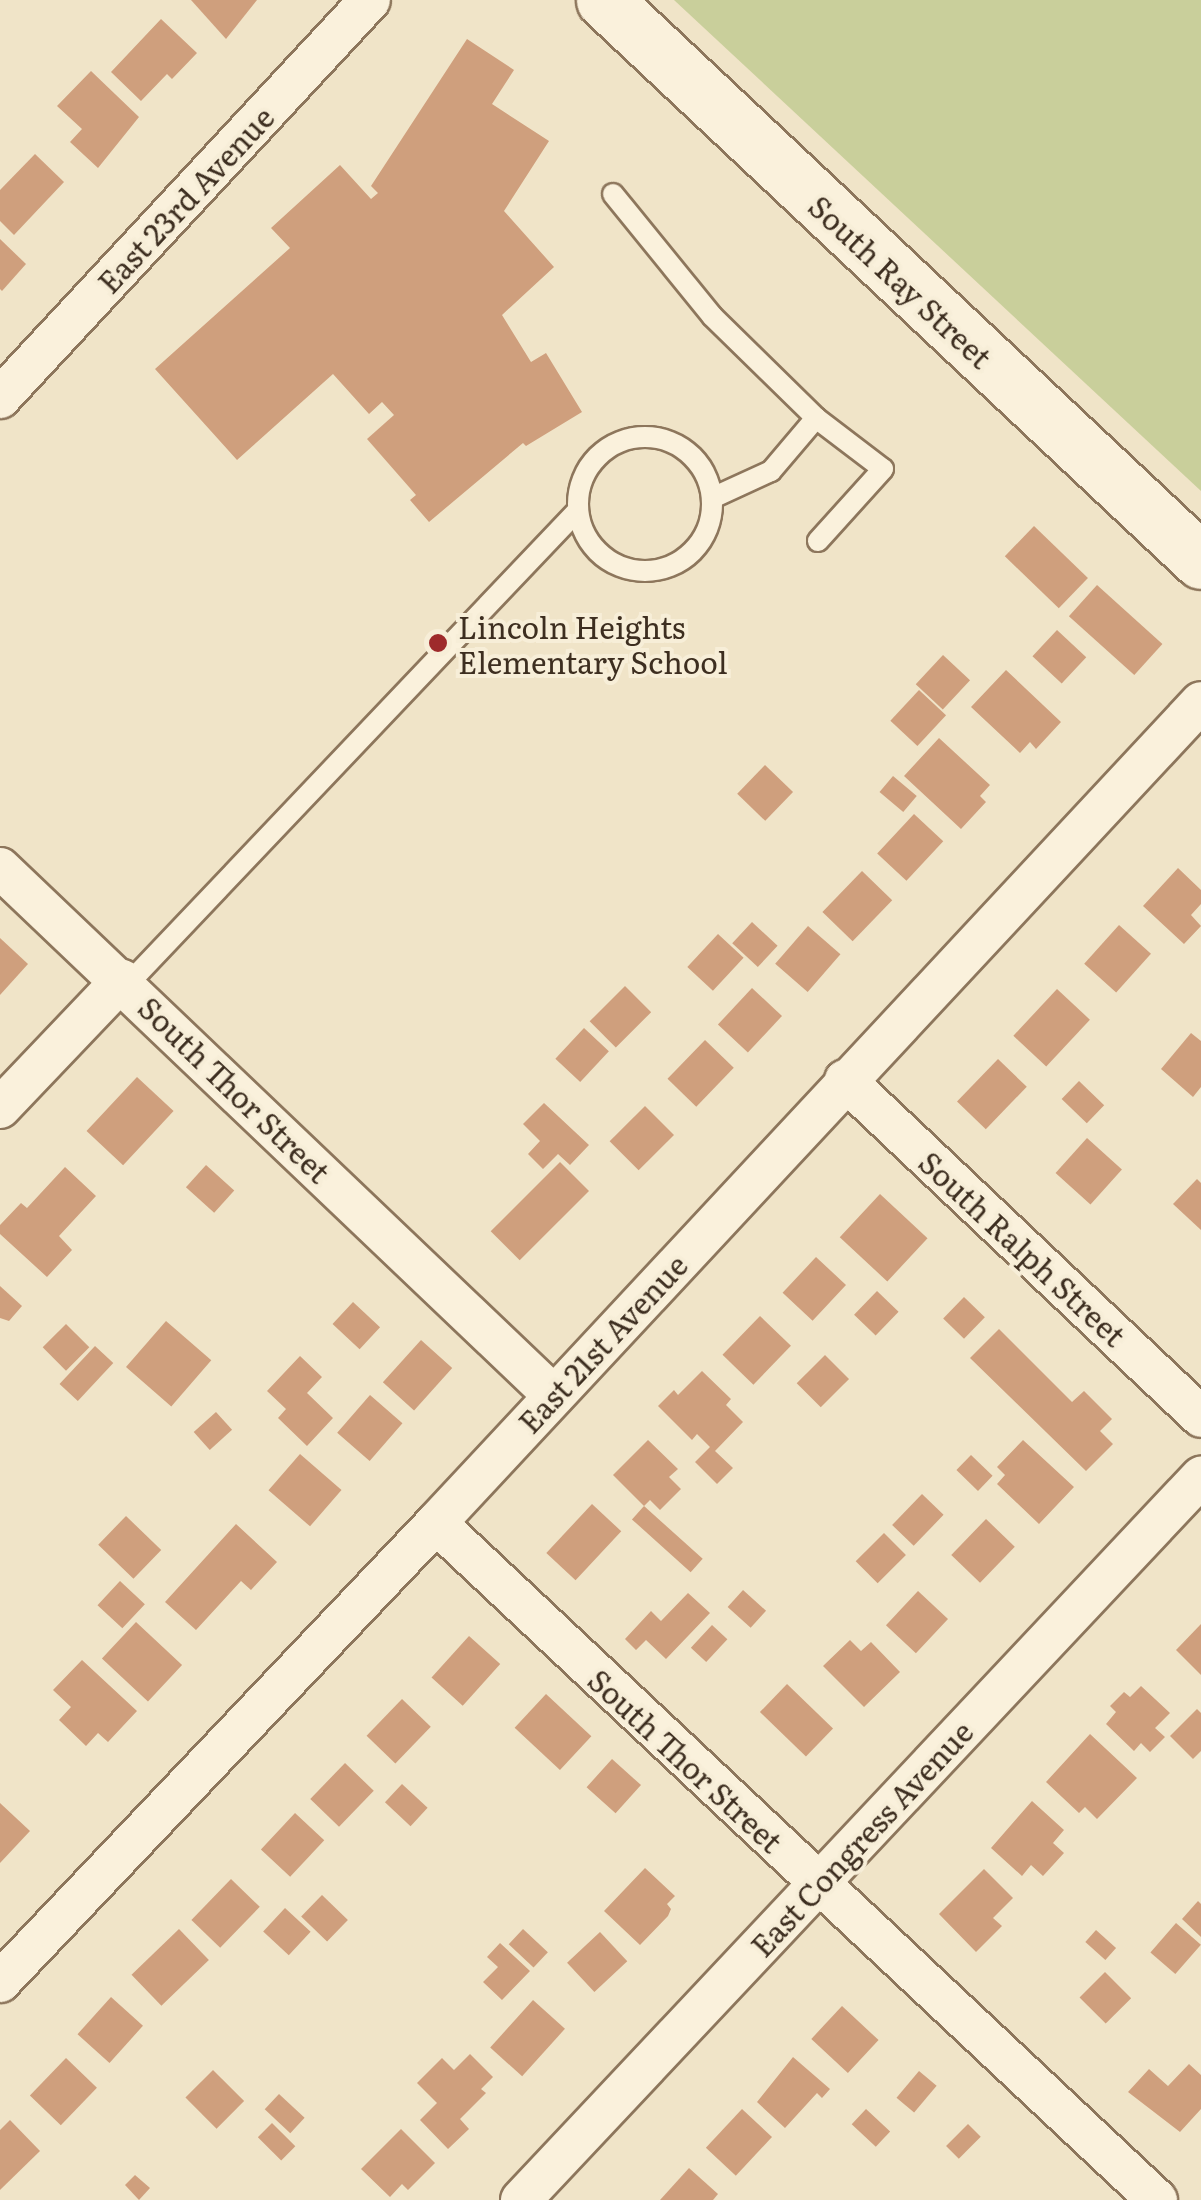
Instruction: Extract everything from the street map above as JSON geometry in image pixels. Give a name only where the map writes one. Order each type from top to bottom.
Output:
[{"type":"main road","name":"South Ray Street","points":[[604,0],[1201,561]]},
{"type":"street","name":"East 23rd Avenue","points":[[0,398],[370,0]]},
{"type":"street","name":"East 21st Avenue","points":[[0,1982],[436,1523],[1201,702]]},
{"type":"street","name":"South Thor Street","points":[[0,868],[124,982],[554,1396]]},
{"type":"street","points":[[0,1108],[124,982]]},
{"type":"street","name":"South Ralph Street","points":[[845,1080],[1201,1416]]},
{"type":"street","name":"East Congress Avenue","points":[[521,2200],[1201,1476]]},
{"type":"street","name":"South Thor Street","points":[[436,1523],[1157,2200]]},
{"type":"lane","points":[[612,194],[712,316],[816,418],[883,469],[818,540]]},
{"type":"lane","points":[[712,498],[770,470],[816,418]]},
{"type":"lane","points":[[640,437],[660,438],[688,454],[708,478],[712,498],[710,522],[700,543],[684,560],[663,570],[640,572],[617,566],[598,552],[584,533],[578,510],[580,489],[601,453],[640,437]]},
{"type":"lane","points":[[124,982],[578,510]]},
{"type":"green space","points":[[674,0],[1201,0],[1201,491]]},
{"type":"building","points":[[191,0],[257,0],[226,39]]},
{"type":"building","points":[[161,19],[197,53],[172,79],[167,74],[141,101],[111,72]]},
{"type":"building","points":[[467,39],[514,70],[492,104],[549,141],[504,211],[554,267],[502,315],[531,362],[546,353],[582,412],[526,446],[523,443],[429,522],[410,500],[416,495],[367,439],[394,415],[382,402],[369,414],[333,374],[237,460],[155,369],[290,248],[271,228],[340,165],[371,199],[378,193],[371,186]]},
{"type":"building","points":[[91,71],[139,117],[98,168],[70,142],[82,129],[57,106]]},
{"type":"building","points":[[35,154],[64,182],[14,235],[0,221],[0,190]]},
{"type":"building","points":[[0,239],[26,264],[2,291],[0,289]]},
{"type":"building","points":[[1034,526],[1088,578],[1059,608],[1005,556]]},
{"type":"building","points":[[1097,585],[1162,644],[1134,675],[1069,616]]},
{"type":"building","points":[[1057,630],[1086,657],[1062,684],[1032,656]]},
{"type":"building","points":[[943,655],[970,680],[943,709],[916,684]]},
{"type":"building","points":[[1006,670],[1061,722],[1036,749],[1030,742],[1020,753],[971,707]]},
{"type":"building","points":[[919,690],[946,715],[917,746],[890,721]]},
{"type":"building","points":[[939,738],[990,785],[980,796],[986,802],[961,829],[904,776]]},
{"type":"building","points":[[765,765],[793,792],[765,821],[737,794]]},
{"type":"building","points":[[893,776],[917,796],[903,812],[880,792]]},
{"type":"building","points":[[914,814],[943,841],[906,881],[877,853]]},
{"type":"building","points":[[1178,868],[1201,890],[1201,904],[1191,915],[1201,926],[1184,944],[1143,906]]},
{"type":"building","points":[[862,871],[892,900],[853,941],[822,912]]},
{"type":"building","points":[[752,922],[778,946],[758,967],[732,943]]},
{"type":"building","points":[[1119,925],[1151,954],[1116,992],[1084,964]]},
{"type":"building","points":[[808,926],[840,954],[808,992],[775,964]]},
{"type":"building","points":[[718,934],[744,958],[713,991],[687,967]]},
{"type":"building","points":[[0,938],[28,964],[0,995]]},
{"type":"building","points":[[625,986],[651,1012],[616,1048],[590,1021]]},
{"type":"building","points":[[752,988],[782,1016],[748,1053],[718,1025]]},
{"type":"building","points":[[1057,989],[1090,1020],[1046,1066],[1013,1036]]},
{"type":"building","points":[[584,1028],[609,1051],[580,1082],[555,1059]]},
{"type":"building","points":[[1191,1033],[1201,1041],[1201,1087],[1193,1097],[1161,1069]]},
{"type":"building","points":[[705,1040],[734,1068],[696,1107],[667,1079]]},
{"type":"building","points":[[998,1059],[1027,1087],[986,1129],[957,1101]]},
{"type":"building","points":[[137,1077],[174,1111],[123,1165],[87,1131]]},
{"type":"building","points":[[1079,1081],[1104,1105],[1087,1123],[1062,1099]]},
{"type":"building","points":[[544,1103],[589,1145],[570,1165],[558,1154],[543,1169],[528,1154],[540,1141],[523,1124]]},
{"type":"building","points":[[645,1106],[674,1135],[639,1170],[610,1141]]},
{"type":"building","points":[[1087,1138],[1122,1169],[1090,1204],[1056,1173]]},
{"type":"building","points":[[560,1162],[589,1191],[520,1260],[491,1231]]},
{"type":"building","points":[[206,1165],[234,1190],[214,1213],[186,1187]]},
{"type":"building","points":[[65,1167],[96,1196],[59,1236],[72,1250],[47,1277],[0,1234],[0,1225],[21,1203],[27,1208]]},
{"type":"building","points":[[1197,1179],[1201,1183],[1201,1230],[1173,1204]]},
{"type":"building","points":[[880,1194],[928,1238],[887,1281],[840,1237]]},
{"type":"building","points":[[816,1257],[846,1285],[813,1321],[783,1293]]},
{"type":"building","points":[[0,1286],[22,1306],[9,1321],[0,1318]]},
{"type":"building","points":[[877,1291],[899,1312],[876,1336],[854,1315]]},
{"type":"building","points":[[964,1297],[985,1317],[964,1339],[943,1319]]},
{"type":"building","points":[[353,1302],[380,1327],[360,1349],[333,1324]]},
{"type":"building","points":[[760,1316],[791,1346],[753,1385],[722,1355]]},
{"type":"building","points":[[166,1321],[211,1360],[171,1406],[126,1367]]},
{"type":"building","points":[[66,1324],[89,1347],[66,1371],[43,1347]]},
{"type":"building","points":[[999,1329],[1072,1402],[1084,1391],[1112,1419],[1100,1431],[1113,1444],[1086,1471],[970,1358]]},
{"type":"building","points":[[421,1340],[452,1368],[414,1410],[383,1382]]},
{"type":"building","points":[[95,1346],[113,1363],[78,1401],[60,1384]]},
{"type":"building","points":[[825,1355],[849,1379],[821,1407],[797,1383]]},
{"type":"building","points":[[300,1356],[322,1377],[307,1393],[333,1418],[307,1446],[278,1418],[286,1409],[267,1391]]},
{"type":"building","points":[[702,1371],[731,1399],[726,1405],[743,1422],[715,1451],[733,1468],[717,1484],[695,1462],[710,1447],[697,1434],[692,1440],[658,1406],[674,1390],[678,1395]]},
{"type":"building","points":[[370,1395],[402,1423],[370,1461],[337,1433]]},
{"type":"building","points":[[216,1412],[232,1430],[210,1450],[194,1432]]},
{"type":"building","points":[[648,1440],[678,1469],[669,1477],[681,1489],[660,1510],[650,1500],[644,1506],[613,1475]]},
{"type":"building","points":[[1023,1440],[1074,1487],[1039,1524],[997,1484],[1005,1475],[997,1467]]},
{"type":"building","points":[[300,1454],[342,1490],[310,1526],[269,1490]]},
{"type":"building","points":[[971,1455],[993,1476],[978,1491],[956,1470]]},
{"type":"building","points":[[922,1494],[944,1515],[914,1546],[892,1525]]},
{"type":"building","points":[[592,1504],[621,1531],[576,1580],[546,1553]]},
{"type":"building","points":[[644,1506],[703,1559],[691,1572],[632,1519]]},
{"type":"building","points":[[126,1516],[161,1550],[133,1579],[98,1545]]},
{"type":"building","points":[[986,1519],[1015,1547],[980,1583],[951,1555]]},
{"type":"building","points":[[236,1524],[277,1562],[251,1590],[241,1581],[196,1630],[165,1602]]},
{"type":"building","points":[[884,1533],[906,1555],[878,1583],[856,1561]]},
{"type":"building","points":[[120,1581],[145,1604],[122,1628],[97,1605]]},
{"type":"building","points":[[743,1590],[766,1611],[751,1628],[728,1607]]},
{"type":"building","points":[[918,1591],[948,1619],[916,1653],[886,1625]]},
{"type":"building","points":[[688,1593],[710,1613],[666,1659],[646,1640],[636,1650],[625,1639],[651,1611],[661,1621]]},
{"type":"building","points":[[136,1622],[182,1665],[148,1702],[102,1659]]},
{"type":"building","points":[[1201,1624],[1201,1675],[1176,1650]]},
{"type":"building","points":[[712,1625],[727,1639],[706,1662],[691,1648]]},
{"type":"building","points":[[469,1636],[500,1664],[463,1706],[432,1678]]},
{"type":"building","points":[[850,1640],[861,1651],[871,1642],[900,1672],[864,1707],[823,1666]]},
{"type":"building","points":[[82,1660],[137,1711],[108,1742],[98,1733],[86,1746],[59,1720],[71,1707],[53,1690]]},
{"type":"building","points":[[787,1684],[833,1728],[806,1757],[760,1712]]},
{"type":"building","points":[[1141,1686],[1170,1713],[1155,1728],[1165,1737],[1150,1752],[1141,1743],[1134,1751],[1106,1724],[1116,1712],[1110,1706],[1124,1692],[1130,1697]]},
{"type":"building","points":[[546,1694],[591,1736],[560,1770],[515,1728]]},
{"type":"building","points":[[402,1699],[431,1727],[395,1763],[367,1736]]},
{"type":"building","points":[[1197,1709],[1201,1713],[1201,1751],[1193,1759],[1170,1736]]},
{"type":"building","points":[[1090,1734],[1137,1778],[1097,1819],[1085,1807],[1079,1813],[1046,1782]]},
{"type":"building","points":[[612,1759],[641,1785],[616,1813],[587,1787]]},
{"type":"building","points":[[345,1763],[374,1791],[339,1827],[310,1799]]},
{"type":"building","points":[[402,1784],[428,1808],[411,1826],[385,1802]]},
{"type":"building","points":[[1032,1801],[1064,1830],[1053,1843],[1064,1853],[1043,1876],[1031,1865],[1022,1876],[991,1848]]},
{"type":"building","points":[[0,1803],[30,1831],[0,1863]]},
{"type":"building","points":[[295,1813],[324,1840],[290,1877],[261,1850]]},
{"type":"building","points":[[645,1868],[675,1896],[667,1904],[671,1909],[668,1916],[640,1945],[604,1911]]},
{"type":"building","points":[[984,1869],[1013,1898],[993,1918],[1002,1926],[976,1952],[939,1914]]},
{"type":"building","points":[[231,1879],[260,1907],[220,1948],[191,1920]]},
{"type":"building","points":[[322,1895],[348,1920],[327,1942],[301,1917]]},
{"type":"building","points":[[1198,1901],[1201,1904],[1201,1937],[1182,1919]]},
{"type":"building","points":[[285,1908],[311,1932],[289,1955],[263,1931]]},
{"type":"building","points":[[1176,1923],[1201,1945],[1175,1974],[1150,1952]]},
{"type":"building","points":[[179,1929],[209,1960],[161,2006],[132,1975]]},
{"type":"building","points":[[523,1929],[548,1952],[534,1968],[509,1944]]},
{"type":"building","points":[[1096,1930],[1116,1948],[1105,1960],[1085,1942]]},
{"type":"building","points":[[600,1932],[627,1961],[594,1992],[567,1963]]},
{"type":"building","points":[[500,1943],[530,1971],[502,2000],[483,1982],[498,1967],[487,1957]]},
{"type":"building","points":[[1105,1972],[1131,1998],[1106,2024],[1080,1997]]},
{"type":"building","points":[[111,1997],[143,2026],[109,2063],[78,2034]]},
{"type":"building","points":[[533,2000],[565,2029],[522,2076],[490,2048]]},
{"type":"building","points":[[842,2006],[879,2040],[848,2073],[811,2039]]},
{"type":"building","points":[[470,2054],[493,2077],[481,2089],[486,2093],[460,2119],[469,2129],[448,2149],[420,2120],[437,2103],[417,2083],[442,2058],[454,2070]]},
{"type":"building","points":[[793,2057],[830,2089],[822,2098],[817,2093],[785,2128],[757,2102]]},
{"type":"building","points":[[66,2058],[97,2088],[61,2125],[30,2095]]},
{"type":"building","points":[[1189,2064],[1201,2075],[1201,2109],[1180,2132],[1128,2092],[1149,2069],[1168,2086]]},
{"type":"building","points":[[213,2070],[244,2101],[217,2129],[185,2098]]},
{"type":"building","points":[[919,2071],[937,2086],[914,2113],[897,2098]]},
{"type":"building","points":[[279,2094],[305,2118],[290,2133],[265,2109]]},
{"type":"building","points":[[742,2109],[772,2137],[736,2176],[706,2148]]},
{"type":"building","points":[[866,2109],[890,2132],[876,2147],[852,2124]]},
{"type":"building","points":[[10,2120],[40,2151],[0,2190],[0,2130]]},
{"type":"building","points":[[272,2123],[295,2146],[281,2160],[258,2137]]},
{"type":"building","points":[[968,2124],[981,2137],[959,2159],[946,2146]]},
{"type":"building","points":[[401,2129],[435,2163],[408,2190],[402,2184],[390,2197],[361,2169]]},
{"type":"building","points":[[689,2168],[718,2194],[713,2200],[660,2200]]},
{"type":"building","points":[[135,2175],[150,2188],[139,2200],[125,2185]]},
{"type":"place","name":"Lincoln Heights Elementary School","points":[[438,643]]}]
